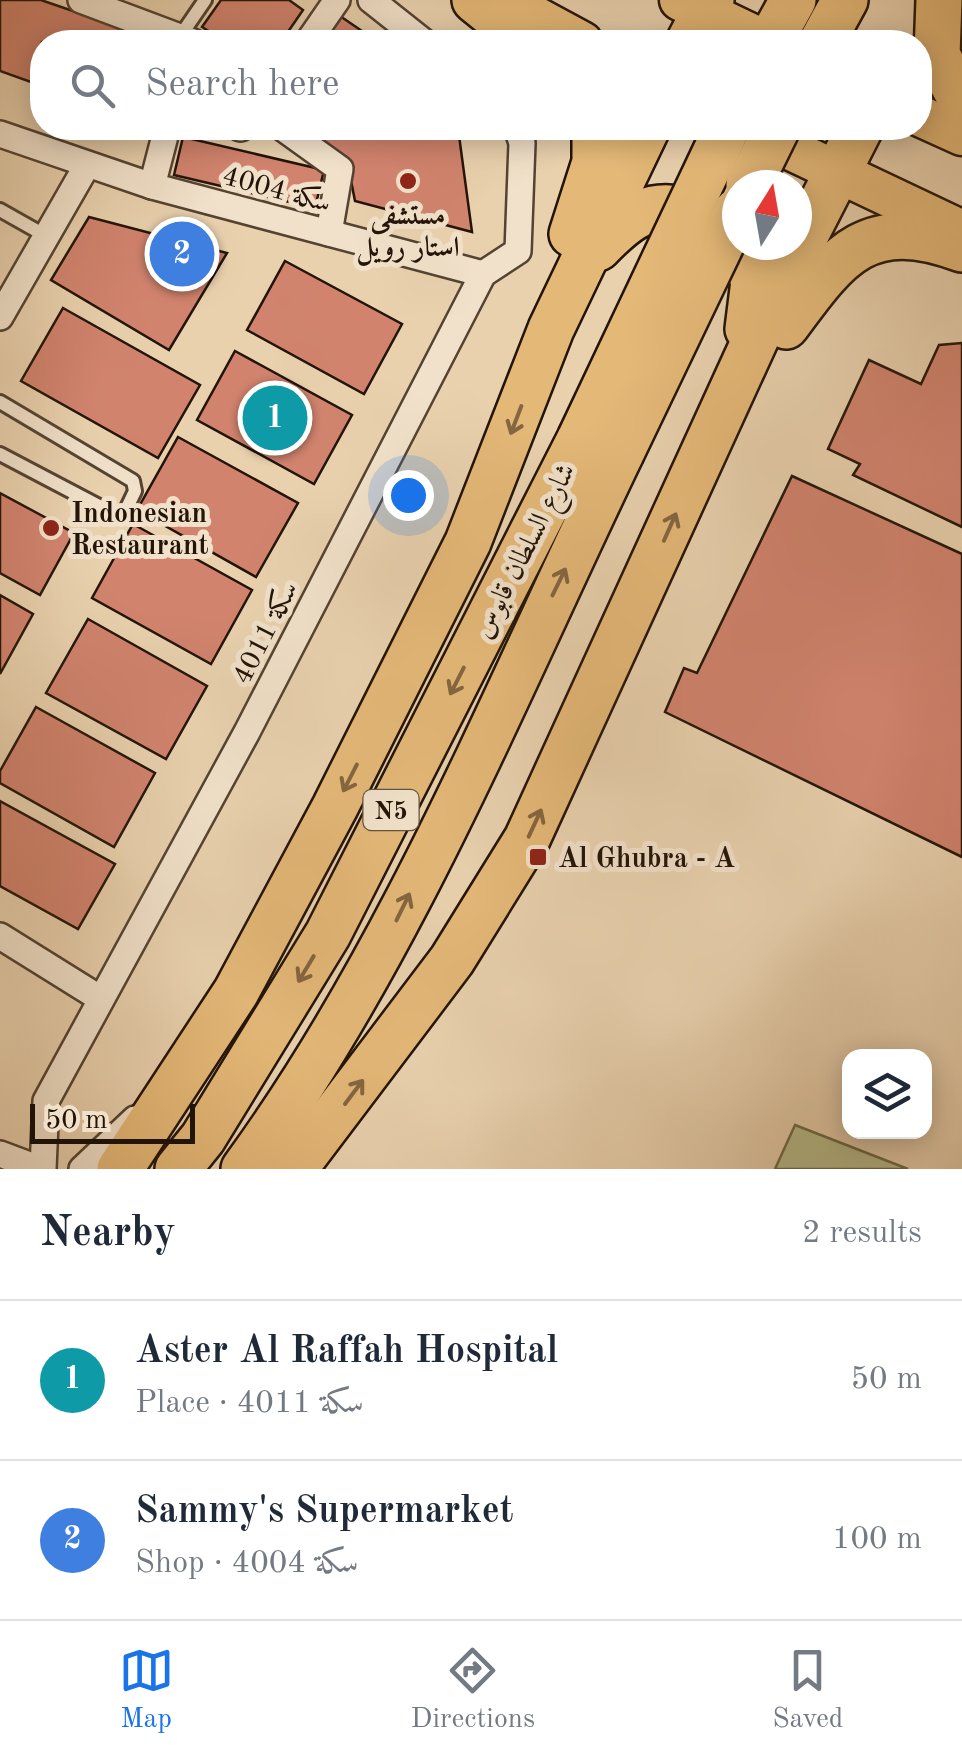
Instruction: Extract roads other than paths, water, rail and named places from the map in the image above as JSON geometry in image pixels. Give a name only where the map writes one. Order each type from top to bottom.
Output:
[{"type":"highway","points":[[475,0],[512,30]]},
{"type":"highway","points":[[775,30],[793,0]]},
{"type":"highway","points":[[829,30],[846,0]]},
{"type":"highway","points":[[906,30],[921,0]]},
{"type":"highway","points":[[939,0],[937,56],[962,102]]},
{"type":"highway","points":[[551,329],[573,230],[594,162],[595,140]]},
{"type":"highway","points":[[120,1169],[236,992],[335,807],[468,542],[551,329],[641,140]]},
{"type":"highway","name":"شارع السلطان قابوس","points":[[244,1169],[278,1122],[382,951],[601,446],[722,140]]},
{"type":"highway","points":[[757,170],[771,140]]},
{"type":"highway","points":[[294,1169],[452,960],[527,840],[730,394],[854,140]]},
{"type":"highway","points":[[586,261],[616,230],[651,207],[674,207],[722,226]]},
{"type":"highway","points":[[730,394],[834,261],[864,244],[903,236],[962,249]]},
{"type":"highway","name":"شارع السلطان قابوس","points":[[178,1169],[203,1138],[328,934],[722,237]]},
{"type":"highway","points":[[730,394],[753,308],[754,281],[745,260]]},
{"type":"main road","points":[[504,0],[560,30]]},
{"type":"main road","points":[[696,14],[737,30]]},
{"type":"main road","points":[[932,121],[962,135]]},
{"type":"main road","points":[[770,140],[962,231]]},
{"type":"street","points":[[81,0],[122,6],[169,30]]},
{"type":"street","points":[[317,30],[338,0]]},
{"type":"street","points":[[371,0],[409,30]]},
{"type":"street","name":"سكة 4004","points":[[0,134],[86,167],[483,274]]},
{"type":"street","points":[[152,186],[164,140]]},
{"type":"street","points":[[300,140],[340,169],[330,233]]},
{"type":"street","name":"سكة 4011","points":[[24,1165],[46,1100],[256,714],[483,274],[518,251],[521,140]]},
{"type":"street","points":[[0,317],[8,283],[46,236],[86,167]]},
{"type":"street","points":[[0,936],[102,999]]},
{"type":"street","points":[[82,1169],[154,1099],[177,1085]]},
{"type":"lane","points":[[191,30],[205,0]]},
{"type":"lane","points":[[0,210],[46,236]]},
{"type":"lane","points":[[0,402],[133,482],[135,491],[124,514],[118,516],[0,454]]},
{"type":"place","name":"مستشفى استار رويل","points":[[408,181]]},
{"type":"place","name":"Sammy's Supermarket","points":[[182,254]]},
{"type":"place","name":"Aster Al Raffah Hospital","points":[[275,418]]},
{"type":"place","name":"Indonesian Restaurant","points":[[51,528]]},
{"type":"place","name":"Al Ghubra - A","points":[[538,857]]}]
